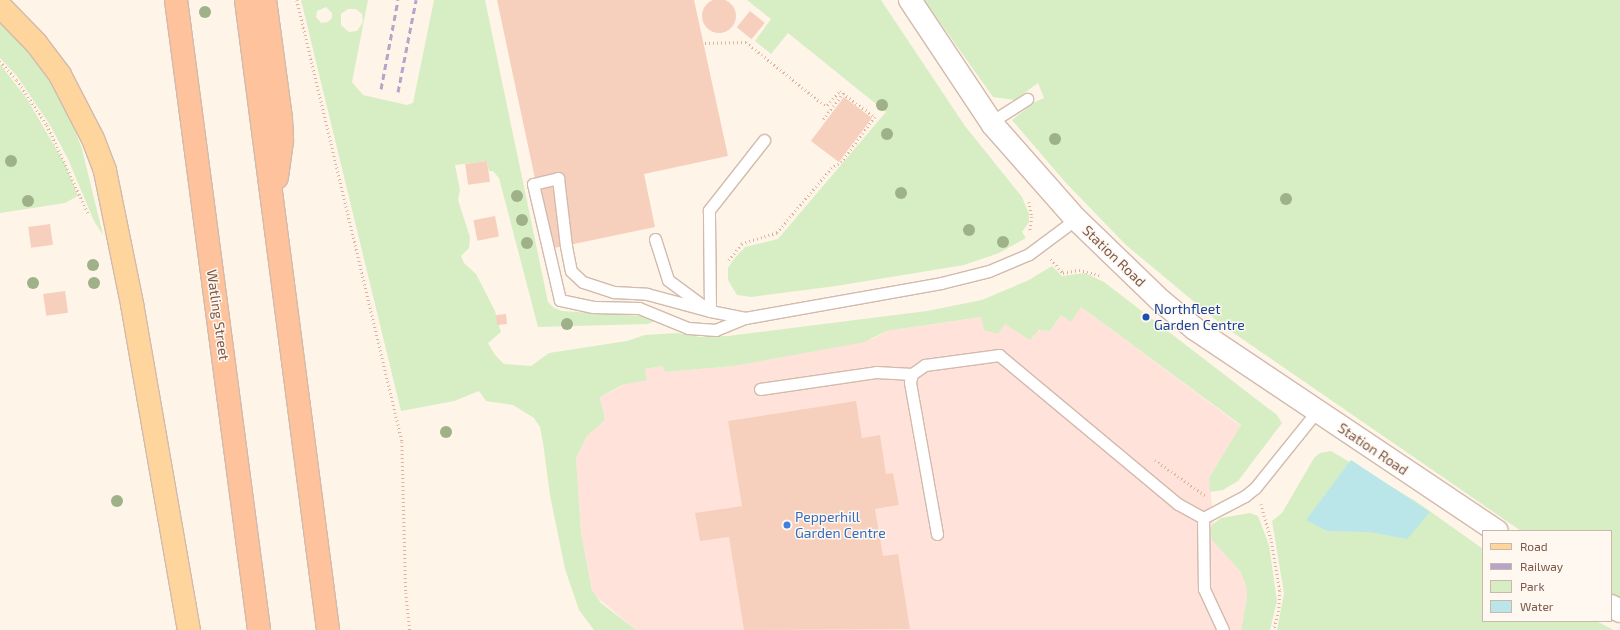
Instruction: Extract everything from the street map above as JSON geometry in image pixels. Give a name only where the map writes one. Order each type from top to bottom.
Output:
[{"type":"highway","name":"Watling Street","points":[[176,0],[259,630]]},
{"type":"highway","points":[[246,0],[328,630]]},
{"type":"highway","points":[[265,0],[282,129],[273,202]]},
{"type":"highway","points":[[220,336],[244,630]]},
{"type":"main road","name":"Station Road","points":[[910,0],[991,122],[1076,219],[1160,300],[1195,329],[1496,530]]},
{"type":"main road","points":[[0,6],[36,43],[60,75],[92,139],[105,171],[132,304],[189,630]]},
{"type":"lane","points":[[991,122],[1027,99]]},
{"type":"lane","points":[[710,310],[709,210],[764,140]]},
{"type":"lane","points":[[745,318],[647,294],[614,292],[582,282],[571,271],[558,178],[533,184],[560,300],[593,308],[639,308],[688,328],[716,330],[745,318],[974,275],[1005,265],[1042,246],[1076,219]]},
{"type":"lane","points":[[656,238],[668,280],[710,310]]},
{"type":"lane","points":[[760,389],[876,372],[912,374],[925,365],[999,355],[1168,495],[1189,511],[1203,518]]},
{"type":"lane","points":[[912,374],[910,382],[937,534]]},
{"type":"lane","points":[[1203,518],[1252,491],[1317,411]]},
{"type":"lane","points":[[1203,518],[1204,589],[1223,630]]},
{"type":"path","points":[[297,0],[402,442],[406,593],[410,630]]},
{"type":"path","points":[[705,43],[746,42],[825,105],[837,92],[845,92],[875,118],[842,162],[832,168],[775,234],[742,244],[727,262],[709,265]]},
{"type":"path","points":[[0,61],[17,80],[47,125],[89,215]]},
{"type":"path","points":[[823,119],[843,93]]},
{"type":"path","points":[[1027,197],[1032,217],[1029,231],[1063,273],[1086,271],[1104,278]]},
{"type":"path","points":[[1131,465],[1144,453],[1200,493],[1212,496]]},
{"type":"path","points":[[1252,491],[1264,512],[1280,591],[1279,611],[1274,630]]},
{"type":"shaded area","points":[[1081,307],[1241,426],[1209,478],[1214,523],[1212,525],[1212,539],[1240,571],[1246,585],[1247,597],[1241,630],[636,630],[593,594],[581,532],[576,458],[587,436],[605,420],[600,397],[624,385],[645,369],[664,366],[665,372],[734,366],[873,339],[886,331],[982,317],[1034,334],[1041,330],[1050,331],[1061,315]]},
{"type":"green space","points":[[301,0],[368,0],[352,82],[363,95],[407,105],[413,103],[434,0],[485,0],[548,302],[554,308],[562,311],[643,316],[657,320],[648,324],[538,327],[499,178],[493,171],[489,171],[487,161],[455,165],[460,190],[458,200],[470,237],[469,248],[461,256],[464,263],[476,274],[495,311],[501,332],[488,343],[495,355],[504,364],[531,366],[549,353],[627,341],[645,335],[677,333],[701,337],[728,336],[927,311],[982,300],[1029,280],[1052,266],[1062,276],[1085,273],[1104,282],[1277,415],[1282,423],[1238,481],[1223,490],[1210,492],[1209,478],[1241,425],[1081,307],[1071,322],[1061,315],[1050,331],[1039,330],[1030,340],[1005,324],[998,334],[984,330],[981,317],[886,331],[865,342],[734,366],[665,372],[663,366],[645,369],[647,380],[622,385],[600,397],[605,420],[587,436],[576,458],[581,532],[592,590],[601,603],[636,630],[594,630],[579,610],[565,569],[550,495],[540,427],[534,418],[513,405],[486,401],[479,391],[454,401],[401,411]],"holes":[[[326,7],[332,13],[332,18],[328,22],[321,23],[316,17],[317,11]],[[348,9],[356,9],[362,14],[363,22],[357,31],[349,32],[341,25],[341,14]]]},
{"type":"green space","points":[[747,0],[881,0],[965,126],[1022,197],[1029,214],[1029,222],[1022,232],[1026,238],[999,253],[964,265],[836,286],[751,297],[737,295],[728,280],[728,268],[734,259],[745,247],[778,239],[886,112],[788,33],[771,54],[755,41],[771,19]]},
{"type":"green space","points":[[924,0],[1620,0],[1620,599],[1612,594],[1612,530],[1520,530],[1222,325],[1126,245],[1066,183],[1012,120],[1035,102],[1044,98],[1038,83],[1015,100],[993,97]]},
{"type":"green space","points":[[0,18],[45,68],[63,99],[82,149],[103,235],[94,221],[68,159],[50,125],[17,76],[0,58]]},
{"type":"green space","points":[[0,64],[27,99],[65,164],[78,196],[65,203],[0,213]]},
{"type":"green space","points":[[1331,451],[1417,502],[1482,548],[1482,622],[1598,622],[1614,630],[1277,630],[1284,593],[1272,521],[1282,513],[1314,458],[1320,453]]},
{"type":"green space","points":[[1250,513],[1258,516],[1269,545],[1277,601],[1270,630],[1241,630],[1247,597],[1246,585],[1240,571],[1212,540],[1210,531],[1212,525],[1221,518]]},
{"type":"water","points":[[1351,460],[1430,512],[1407,539],[1370,532],[1327,531],[1306,520]]},
{"type":"building","points":[[716,-1],[722,-1],[726,0],[733,6],[736,16],[735,23],[729,30],[722,33],[716,33],[712,32],[705,26],[702,19],[702,13],[703,9],[709,2]]},
{"type":"building","points":[[497,0],[694,0],[728,156],[644,174],[655,227],[550,249]]},
{"type":"building","points":[[750,11],[765,23],[752,39],[737,27]]},
{"type":"building","points":[[844,97],[872,118],[839,162],[811,141]]},
{"type":"building","points":[[487,161],[490,182],[468,185],[465,164]]},
{"type":"building","points":[[495,216],[499,237],[477,241],[473,220]]},
{"type":"building","points":[[50,224],[53,245],[31,248],[28,227]]},
{"type":"building","points":[[65,291],[68,313],[46,316],[43,294]]},
{"type":"building","points":[[506,314],[507,324],[497,325],[496,315]]},
{"type":"building","name":"Pepperhill Garden Centre","points":[[856,401],[862,438],[880,435],[886,474],[893,473],[899,505],[875,509],[883,556],[898,554],[910,629],[744,630],[729,537],[700,541],[695,513],[742,506],[728,421]]},
{"type":"railway","points":[[381,89],[398,0]]},
{"type":"railway","points":[[398,92],[416,0]]},
{"type":"place","name":"Northfleet Garden Centre","points":[[1146,317]]},
{"type":"place","name":"Pepperhill Garden Centre","points":[[787,525]]}]
